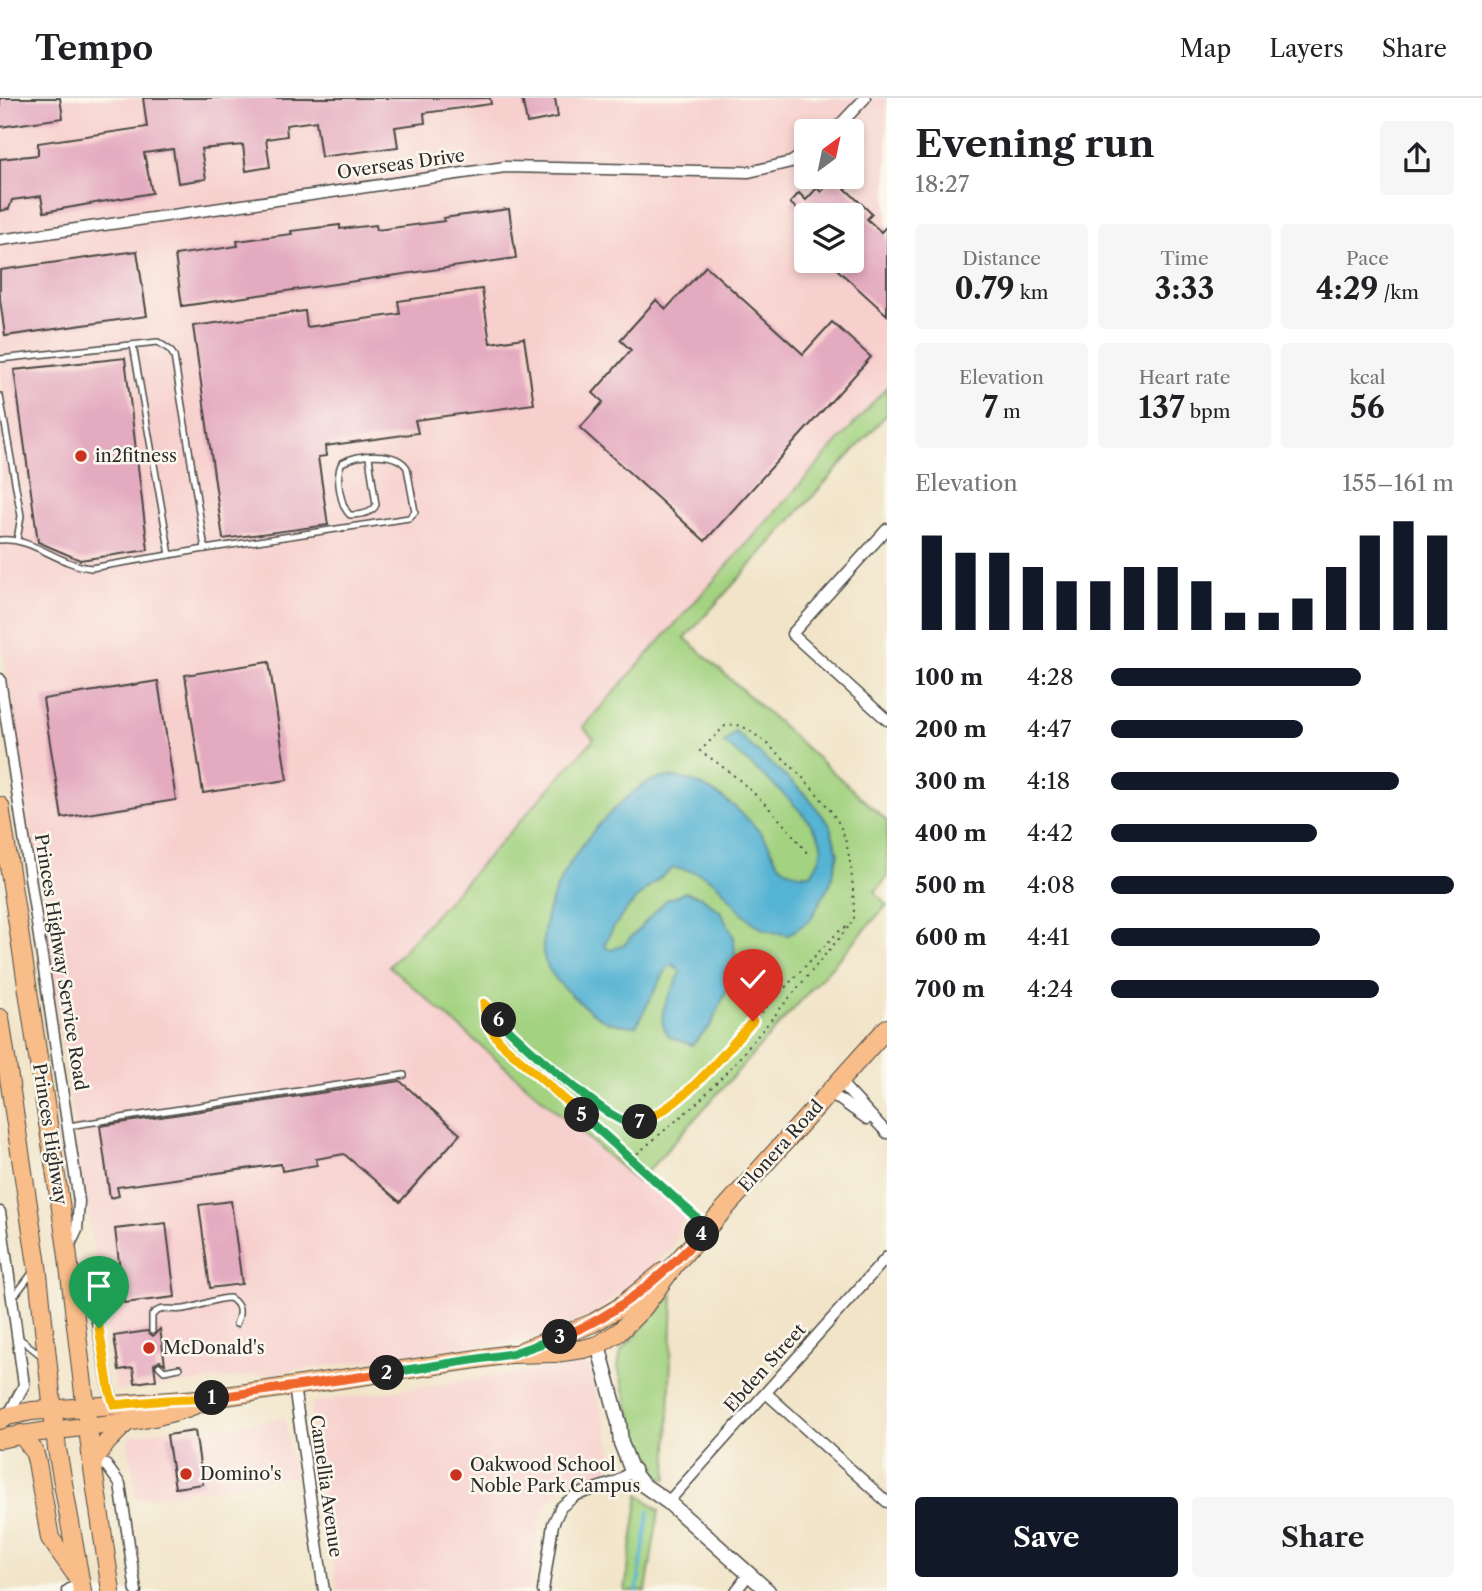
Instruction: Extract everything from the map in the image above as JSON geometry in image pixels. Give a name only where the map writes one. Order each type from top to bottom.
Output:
[{"type":"main road","name":"Princes Highway","points":[[0,806],[69,1258],[92,1462],[111,1591]]},
{"type":"main road","name":"Princes Highway","points":[[0,1018],[37,1265],[52,1409],[77,1588]]},
{"type":"main road","name":"Elonera Road","points":[[4,1418],[52,1409],[212,1398],[511,1354],[555,1353],[598,1345],[629,1324],[675,1264],[887,1028]]},
{"type":"main road","name":"Elonera Road","points":[[511,1354],[608,1314],[675,1264]]},
{"type":"main road","points":[[550,1340],[586,1338],[598,1345],[599,1334],[608,1314]]},
{"type":"main road","name":"Elonera Road","points":[[0,1439],[177,1413],[212,1398]]},
{"type":"main road","points":[[92,1462],[127,1422]]},
{"type":"main road","points":[[21,1434],[34,1451],[50,1538],[77,1588]]},
{"type":"street","points":[[845,119],[865,98]]},
{"type":"street","name":"Overseas Drive","points":[[0,240],[505,167],[749,172],[794,160]]},
{"type":"street","points":[[887,528],[792,634],[887,720]]},
{"type":"street","name":"Princes Highway Service Road","points":[[0,679],[79,1210],[77,1230],[69,1258]]},
{"type":"street","points":[[834,1086],[886,1132]]},
{"type":"street","points":[[0,1212],[24,1388],[4,1418]]},
{"type":"street","name":"Ebden Street","points":[[668,1502],[887,1257]]},
{"type":"street","points":[[69,1258],[95,1310],[114,1405]]},
{"type":"street","points":[[598,1345],[619,1423],[635,1469],[768,1591]]},
{"type":"street","name":"Camellia Avenue","points":[[294,1386],[324,1591]]},
{"type":"street","points":[[766,1393],[883,1498],[886,1485]]},
{"type":"street","points":[[92,1462],[106,1465],[120,1483],[136,1591]]},
{"type":"street","points":[[543,1591],[553,1524],[561,1507],[576,1495],[617,1482],[635,1469]]},
{"type":"street","points":[[736,1591],[749,1574]]},
{"type":"lane","points":[[0,359],[158,342],[170,350],[174,356],[205,549]]},
{"type":"lane","points":[[133,345],[170,555]]},
{"type":"lane","points":[[0,396],[21,516],[17,540]]},
{"type":"lane","points":[[0,540],[17,540],[75,566],[91,568],[409,519],[415,509],[404,463],[392,456],[369,457],[346,460],[340,466],[344,509],[350,515],[372,511],[376,505],[369,457]]},
{"type":"lane","points":[[68,1126],[404,1075]]},
{"type":"lane","points":[[13,1298],[37,1265]]},
{"type":"lane","points":[[152,1331],[152,1315],[161,1308],[187,1309],[222,1298],[230,1298],[239,1307],[236,1324]]},
{"type":"lane","points":[[18,1337],[46,1358]]},
{"type":"lane","points":[[159,1366],[164,1371],[179,1368]]},
{"type":"path","points":[[631,1159],[681,1119],[735,1063],[852,923],[854,907],[848,855],[845,838],[835,817],[816,792],[765,743],[738,725],[724,726],[701,751],[768,807],[807,853]]},
{"type":"path","points":[[708,1228],[500,1042],[486,1023],[484,1003],[516,1036],[576,1088],[613,1115],[631,1123],[638,1123],[663,1111],[681,1096],[838,932],[852,923]]},
{"type":"shaded area","points":[[0,98],[887,98],[887,387],[583,727],[595,738],[390,966],[638,1181],[643,1176],[686,1216],[671,1249],[645,1274],[592,1315],[538,1338],[116,1391],[0,632]]},
{"type":"shaded area","name":"Oakwood School Noble Park Campus","points":[[583,1364],[590,1368],[614,1458],[607,1470],[566,1485],[550,1498],[539,1523],[529,1591],[337,1591],[310,1409],[314,1402]]},
{"type":"shaded area","points":[[285,1418],[293,1476],[137,1499],[128,1440],[132,1435],[194,1426],[202,1430]]},
{"type":"green space","points":[[887,387],[887,414],[685,638],[887,821],[887,878],[875,892],[887,905],[638,1182],[389,966],[594,739],[583,727]]},
{"type":"green space","points":[[673,1294],[667,1479],[663,1479],[650,1466],[641,1450],[618,1368],[621,1351]]},
{"type":"green space","points":[[639,1494],[659,1511],[646,1591],[625,1591]]},
{"type":"water","points":[[735,732],[805,794],[830,825],[838,854],[830,884],[810,920],[788,935],[761,928],[705,876],[673,868],[633,902],[604,946],[611,950],[624,945],[666,900],[685,892],[701,897],[721,912],[734,938],[736,970],[711,1025],[692,1045],[670,1037],[662,1021],[665,1005],[681,972],[673,964],[667,968],[636,1026],[605,1020],[574,997],[551,973],[544,958],[544,930],[549,909],[567,868],[593,831],[637,789],[654,780],[669,777],[702,786],[747,818],[768,843],[776,860],[785,868],[797,873],[811,874],[819,860],[821,844],[807,820],[779,790],[724,743]]},
{"type":"building","points":[[0,98],[60,98],[63,118],[0,127]]},
{"type":"building","points":[[143,98],[490,98],[491,104],[424,113],[425,123],[395,127],[398,147],[321,157],[316,121],[286,125],[287,136],[266,139],[270,167],[246,171],[243,145],[201,149],[206,179],[178,183],[173,149],[144,153],[152,193],[44,212],[41,196],[12,200],[9,209],[0,211],[0,159],[38,155],[38,143],[147,127]]},
{"type":"building","points":[[522,98],[555,98],[558,117],[527,123]]},
{"type":"building","points":[[816,189],[821,192],[824,189],[846,189],[860,203],[794,203],[794,206],[790,203],[799,193],[806,200]]},
{"type":"building","points":[[864,206],[872,214],[867,219],[881,232],[887,226],[887,315],[841,273],[864,273]]},
{"type":"building","points":[[509,209],[516,258],[182,306],[175,255],[238,246],[237,241],[292,234],[291,231],[340,225],[340,229],[376,225],[377,230]]},
{"type":"building","points":[[137,251],[147,316],[5,336],[0,299],[0,270]]},
{"type":"building","points":[[706,266],[803,354],[832,322],[871,357],[705,541],[580,428],[603,402],[593,393],[631,350],[620,340],[656,300],[666,309]]},
{"type":"building","points":[[482,289],[490,343],[524,338],[534,404],[415,420],[418,433],[325,446],[326,456],[318,457],[328,525],[223,539],[193,326],[305,311],[307,327],[400,314],[398,301]]},
{"type":"building","name":"in2fitness","points":[[125,358],[148,550],[80,560],[38,542],[14,370]]},
{"type":"building","points":[[269,662],[287,780],[203,793],[185,675]]},
{"type":"building","points":[[158,681],[176,800],[62,818],[43,699]]},
{"type":"building","points":[[400,1081],[460,1134],[400,1202],[344,1154],[316,1159],[317,1165],[282,1171],[281,1164],[117,1187],[119,1196],[110,1198],[100,1126]]},
{"type":"building","points":[[231,1201],[242,1284],[210,1288],[199,1205]]},
{"type":"building","points":[[166,1223],[175,1297],[124,1303],[115,1229]]},
{"type":"building","points":[[160,1329],[165,1364],[160,1361],[154,1364],[156,1380],[135,1383],[133,1368],[119,1370],[114,1336],[147,1331],[153,1336]]},
{"type":"building","points":[[195,1431],[203,1484],[175,1488],[167,1435]]},
{"type":"waterway","points":[[637,1591],[649,1511]]},
{"type":"place","name":"in2fitness","points":[[81,456]]},
{"type":"place","name":"McDonald's","points":[[149,1348]]},
{"type":"place","name":"Domino's","points":[[186,1474]]},
{"type":"place","name":"Oakwood School Noble Park Campus","points":[[456,1475]]},
{"type":"route","points":[[99,1328],[114,1405],[212,1398],[511,1354],[593,1322],[617,1308],[675,1264],[708,1228],[500,1042],[486,1023],[484,1003],[516,1036],[576,1088],[613,1115],[631,1123],[651,1118],[681,1096],[753,1021]]}]
